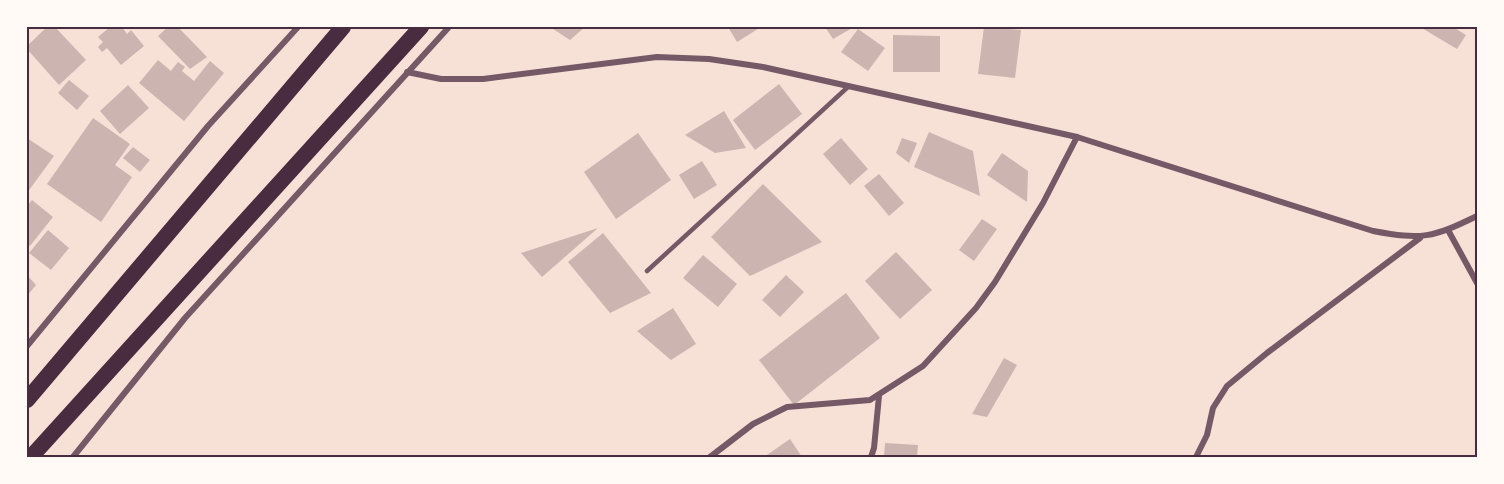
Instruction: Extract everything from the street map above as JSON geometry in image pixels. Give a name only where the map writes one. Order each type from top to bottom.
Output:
[{"type":"highway","points":[[27,400],[343,27]]},
{"type":"highway","points":[[31,457],[421,27]]},
{"type":"street","points":[[27,345],[208,126],[298,27]]},
{"type":"street","points":[[73,457],[185,318],[449,27]]},
{"type":"street","points":[[407,72],[441,79],[483,80],[657,57],[709,59],[763,67],[1077,137],[1373,231],[1420,238]]},
{"type":"street","points":[[710,457],[753,424],[787,407],[863,402],[879,396],[923,366],[976,308],[995,282],[1043,203],[1077,137]]},
{"type":"street","points":[[1196,457],[1204,443],[1213,408],[1227,387],[1267,353],[1420,238],[1448,230],[1477,216]]},
{"type":"street","points":[[1448,230],[1477,284]]},
{"type":"street","points":[[870,457],[874,448],[879,396]]},
{"type":"lane","points":[[647,271],[849,86]]},
{"type":"building","points":[[47,27],[55,27],[86,60],[59,85],[27,49],[27,46]]},
{"type":"building","points":[[110,27],[122,27],[127,34],[131,30],[144,46],[121,65],[107,48],[102,52],[98,47],[103,42],[98,37]]},
{"type":"building","points":[[168,27],[178,27],[207,57],[190,69],[158,36]]},
{"type":"building","points":[[550,27],[585,27],[570,40]]},
{"type":"building","points":[[728,27],[761,27],[737,42]]},
{"type":"building","points":[[825,27],[854,27],[833,39]]},
{"type":"building","points":[[984,27],[1021,30],[1015,78],[978,74]]},
{"type":"building","points":[[1420,27],[1453,27],[1466,35],[1457,49]]},
{"type":"building","points":[[858,29],[885,48],[868,71],[841,52]]},
{"type":"building","points":[[893,35],[940,36],[940,72],[893,72]]},
{"type":"building","points":[[158,60],[171,71],[178,62],[185,67],[182,71],[194,81],[210,61],[224,73],[184,121],[139,83]]},
{"type":"building","points":[[69,80],[89,96],[77,110],[58,93]]},
{"type":"building","points":[[779,84],[802,114],[755,150],[733,120]]},
{"type":"building","points":[[128,85],[149,108],[120,134],[100,111]]},
{"type":"building","points":[[724,111],[746,148],[715,153],[685,135]]},
{"type":"building","points":[[93,118],[130,144],[115,165],[132,177],[101,222],[47,184]]},
{"type":"building","points":[[929,132],[973,151],[980,196],[914,167]]},
{"type":"building","points":[[638,133],[671,180],[616,219],[584,172]]},
{"type":"building","points":[[27,138],[54,156],[27,193]]},
{"type":"building","points":[[841,138],[868,169],[850,185],[823,154]]},
{"type":"building","points":[[902,138],[917,143],[909,163],[896,153]]},
{"type":"building","points":[[133,147],[150,160],[140,172],[123,158]]},
{"type":"building","points":[[1002,153],[1028,171],[1027,202],[987,175]]},
{"type":"building","points":[[702,161],[717,185],[694,199],[679,175]]},
{"type":"building","points":[[879,174],[904,203],[889,216],[864,186]]},
{"type":"building","points":[[763,184],[822,242],[750,276],[711,237]]},
{"type":"building","points":[[32,200],[53,217],[30,246],[27,244],[27,206]]},
{"type":"building","points":[[982,219],[997,229],[974,261],[959,250]]},
{"type":"building","points":[[598,228],[542,277],[521,253]]},
{"type":"building","points":[[48,230],[69,248],[51,270],[29,253]]},
{"type":"building","points":[[603,233],[651,293],[610,313],[568,262]]},
{"type":"building","points":[[896,252],[932,290],[900,319],[865,281]]},
{"type":"building","points":[[703,255],[737,284],[718,307],[683,278]]},
{"type":"building","points":[[27,275],[36,285],[27,296]]},
{"type":"building","points":[[786,275],[804,292],[780,317],[762,300]]},
{"type":"building","points":[[846,293],[880,338],[794,405],[759,360]]},
{"type":"building","points":[[673,308],[696,344],[671,360],[637,331]]},
{"type":"building","points":[[1004,358],[1017,365],[987,417],[972,414]]},
{"type":"building","points":[[790,439],[802,457],[764,457]]},
{"type":"building","points":[[885,443],[918,445],[917,457],[884,457]]}]
